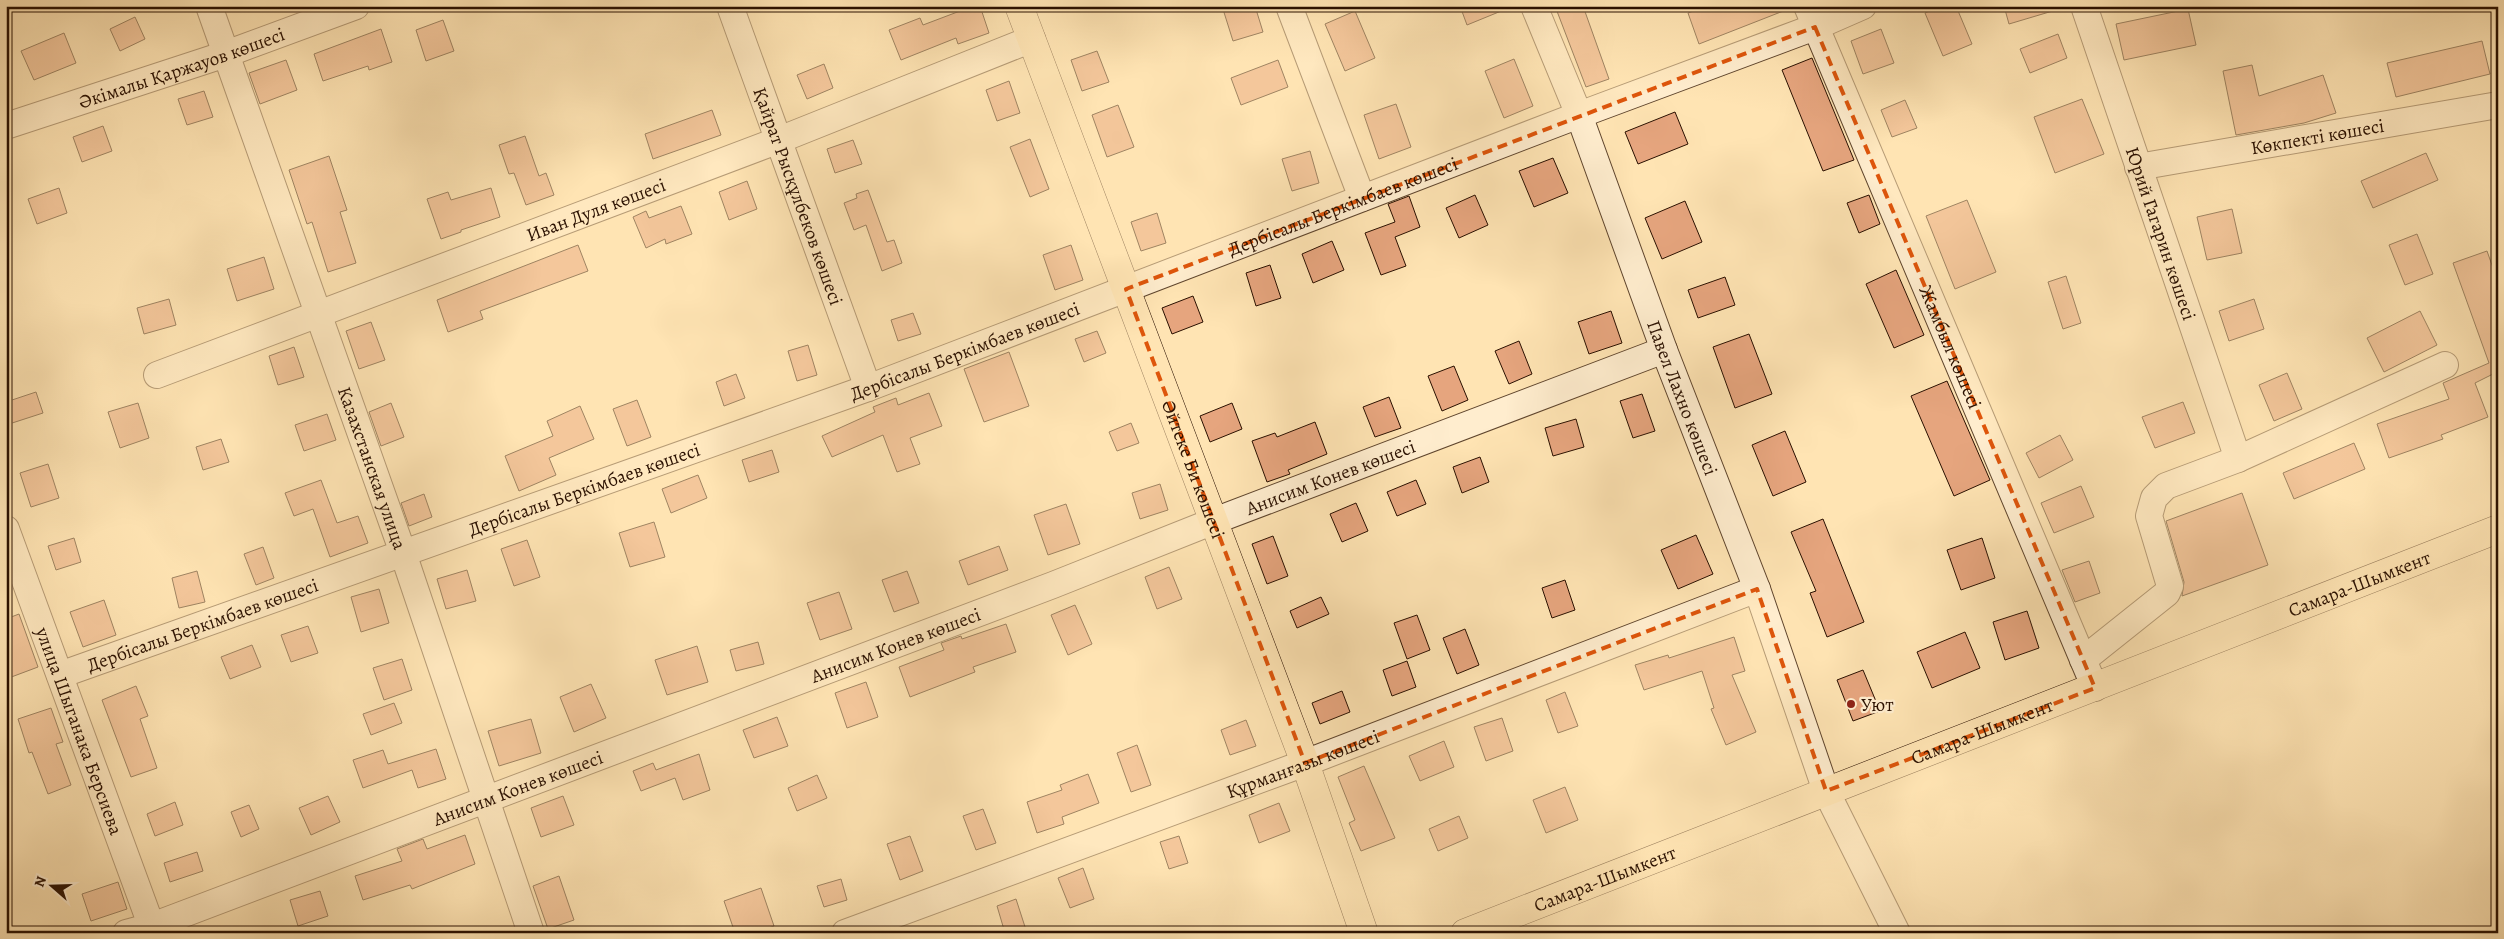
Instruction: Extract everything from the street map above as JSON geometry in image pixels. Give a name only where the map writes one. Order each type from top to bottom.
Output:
[{"type":"main road","name":"Әйтеке Би көшесі","points":[[1019,6],[1305,763],[1364,933]]},
{"type":"main road","name":"Самара-Шымкент","points":[[1466,933],[2498,529]]},
{"type":"street","name":"Казахстанская улица","points":[[209,6],[403,553],[531,933]]},
{"type":"street","name":"Әкімалы Қаржауов көшесі","points":[[6,126],[226,54],[356,6]]},
{"type":"street","name":"Қайрат Рысқұлбеков көшесі","points":[[730,6],[868,388]]},
{"type":"street","points":[[1289,6],[1362,198]]},
{"type":"street","name":"Павел Лахно көшесі","points":[[1534,6],[1579,115],[1664,350],[1757,589],[1826,791],[1897,933]]},
{"type":"street","name":"Дербісалы Беркімбаев көшесі","points":[[60,675],[868,388],[1579,115],[1811,17],[1864,6]]},
{"type":"street","name":"Юрий Гагарин көшесі","points":[[2084,6],[2238,459]]},
{"type":"street","name":"Жамбыл көшесі","points":[[1811,17],[2095,688]]},
{"type":"street","name":"Иван Дуля көшесі","points":[[157,375],[779,140],[1032,39]]},
{"type":"street","name":"Көкпекті көшесі","points":[[2138,167],[2498,105]]},
{"type":"street","name":"Анисим Конев көшесі","points":[[126,933],[153,929],[486,799],[1034,592],[1214,521],[1664,350]]},
{"type":"street","points":[[2083,660],[2167,593],[2170,586],[2149,516],[2154,498],[2166,486],[2238,459],[2445,365]]},
{"type":"street","name":"улица Шыганака Берсиева","points":[[6,529],[153,929]]},
{"type":"street","name":"Құрманғазы көшесі","points":[[844,933],[1305,763],[1757,589]]},
{"type":"highlighted area","points":[[1815,27],[2095,688],[1826,791],[1757,589],[1305,763],[1126,289]]},
{"type":"building","points":[[958,6],[980,6],[989,33],[958,44],[956,38],[901,60],[889,30],[920,18],[923,25],[960,11]]},
{"type":"building","points":[[1222,6],[1255,6],[1263,32],[1233,41]]},
{"type":"building","points":[[1460,6],[1511,6],[1511,7],[1467,25]]},
{"type":"building","points":[[1555,6],[1583,6],[1609,79],[1586,87]]},
{"type":"building","points":[[1707,6],[1790,6],[1791,8],[1699,44],[1688,13]]},
{"type":"building","points":[[1941,6],[1956,6],[1972,44],[1943,56],[1925,13]]},
{"type":"building","points":[[2004,6],[2055,6],[2056,10],[2009,24]]},
{"type":"building","points":[[2188,9],[2196,45],[2124,60],[2116,24]]},
{"type":"building","points":[[1355,11],[1375,58],[1345,71],[1325,24]]},
{"type":"building","points":[[135,17],[145,39],[120,51],[110,29]]},
{"type":"building","points":[[443,20],[454,51],[426,61],[416,30]]},
{"type":"building","points":[[381,29],[392,62],[369,70],[368,66],[323,81],[314,54]]},
{"type":"building","points":[[1881,29],[1894,63],[1863,74],[1851,41]]},
{"type":"building","points":[[64,33],[76,63],[34,80],[21,51]]},
{"type":"building","points":[[2058,34],[2067,58],[2030,73],[2020,49]]},
{"type":"building","points":[[2482,41],[2490,74],[2396,97],[2387,63]]},
{"type":"building","points":[[1097,51],[1109,82],[1082,91],[1071,60]]},
{"type":"building","points":[[1812,58],[1854,160],[1823,171],[1782,70]]},
{"type":"building","points":[[1514,59],[1533,106],[1504,118],[1485,71]]},
{"type":"building","points":[[286,60],[297,90],[260,104],[249,73]]},
{"type":"building","points":[[1278,60],[1288,87],[1241,105],[1231,78]]},
{"type":"building","points":[[824,64],[833,88],[807,99],[797,75]]},
{"type":"building","points":[[2252,65],[2259,96],[2323,75],[2336,113],[2304,123],[2236,135],[2223,71]]},
{"type":"building","points":[[1009,81],[1020,113],[997,121],[986,90]]},
{"type":"building","points":[[204,91],[213,117],[187,125],[178,99]]},
{"type":"building","points":[[2082,99],[2104,154],[2055,173],[2034,117]]},
{"type":"building","points":[[1905,100],[1917,128],[1892,137],[1881,110]]},
{"type":"building","points":[[1396,104],[1411,147],[1379,159],[1364,115]]},
{"type":"building","points":[[1118,105],[1134,147],[1107,157],[1092,115]]},
{"type":"building","points":[[712,110],[721,135],[653,159],[645,134]]},
{"type":"building","points":[[1675,112],[1688,144],[1638,164],[1625,132]]},
{"type":"building","points":[[103,126],[112,151],[82,162],[73,137]]},
{"type":"building","points":[[525,136],[539,176],[546,173],[554,195],[526,205],[514,173],[509,174],[499,145]]},
{"type":"building","points":[[1030,139],[1049,189],[1030,197],[1010,147]]},
{"type":"building","points":[[853,140],[862,164],[835,173],[827,149]]},
{"type":"building","points":[[1310,151],[1319,183],[1292,191],[1282,159]]},
{"type":"building","points":[[2426,153],[2438,180],[2373,208],[2361,181]]},
{"type":"building","points":[[329,156],[347,210],[340,212],[356,263],[328,272],[312,222],[307,224],[289,170]]},
{"type":"building","points":[[1553,158],[1568,193],[1534,207],[1519,171]]},
{"type":"building","points":[[747,181],[757,209],[729,220],[719,192]]},
{"type":"building","points":[[59,188],[67,213],[37,224],[28,199]]},
{"type":"building","points":[[491,188],[500,217],[441,239],[427,199],[448,192],[451,200]]},
{"type":"building","points":[[868,190],[887,242],[894,240],[902,263],[882,271],[866,225],[854,230],[844,203],[857,198],[856,194]]},
{"type":"building","points":[[1475,195],[1488,225],[1459,238],[1446,208]]},
{"type":"building","points":[[1869,195],[1880,224],[1859,233],[1847,203]]},
{"type":"building","points":[[1409,196],[1420,227],[1395,237],[1406,266],[1381,275],[1365,233],[1395,222],[1388,204]]},
{"type":"building","points":[[1967,200],[1996,272],[1955,289],[1926,216]]},
{"type":"building","points":[[1685,201],[1702,242],[1662,259],[1645,218]]},
{"type":"building","points":[[681,206],[692,234],[666,244],[665,239],[646,248],[633,217],[646,211],[649,218]]},
{"type":"building","points":[[2232,209],[2242,253],[2207,260],[2197,217]]},
{"type":"building","points":[[1157,213],[1166,243],[1141,251],[1131,222]]},
{"type":"building","points":[[2417,234],[2433,274],[2405,285],[2389,245]]},
{"type":"building","points":[[1332,241],[1344,270],[1313,283],[1302,254]]},
{"type":"building","points":[[578,245],[588,271],[480,311],[483,319],[448,332],[437,300]]},
{"type":"building","points":[[1071,245],[1083,280],[1055,290],[1043,255]]},
{"type":"building","points":[[2487,251],[2498,282],[2498,382],[2496,382],[2493,374],[2475,383],[2488,417],[2441,435],[2443,439],[2389,458],[2377,424],[2449,399],[2443,383],[2489,363],[2453,263]]},
{"type":"building","points":[[264,257],[274,289],[237,301],[227,269]]},
{"type":"building","points":[[1270,265],[1281,298],[1256,306],[1246,273]]},
{"type":"building","points":[[1896,270],[1924,335],[1894,348],[1866,284]]},
{"type":"building","points":[[2066,276],[2081,323],[2063,329],[2048,282]]},
{"type":"building","points":[[1725,277],[1735,305],[1698,318],[1688,290]]},
{"type":"building","points":[[1193,296],[1203,322],[1172,334],[1162,308]]},
{"type":"building","points":[[169,299],[176,325],[144,334],[137,308]]},
{"type":"building","points":[[2254,299],[2264,329],[2229,341],[2219,311]]},
{"type":"building","points":[[1611,311],[1622,343],[1589,354],[1578,322]]},
{"type":"building","points":[[2420,311],[2437,345],[2384,372],[2367,338]]},
{"type":"building","points":[[913,313],[921,334],[898,341],[891,320]]},
{"type":"building","points":[[371,322],[385,360],[359,369],[346,331]]},
{"type":"building","points":[[1097,331],[1106,353],[1084,362],[1075,339]]},
{"type":"building","points":[[1749,334],[1772,394],[1735,408],[1713,347]]},
{"type":"building","points":[[1519,341],[1532,374],[1509,384],[1495,351]]},
{"type":"building","points":[[808,345],[817,375],[797,381],[788,351]]},
{"type":"building","points":[[294,347],[304,377],[278,385],[269,356]]},
{"type":"building","points":[[1009,352],[1029,406],[984,422],[964,369]]},
{"type":"building","points":[[1454,366],[1468,400],[1442,411],[1428,376]]},
{"type":"building","points":[[2287,373],[2302,409],[2274,421],[2259,385]]},
{"type":"building","points":[[736,374],[745,398],[724,406],[716,382]]},
{"type":"building","points":[[1947,381],[1990,480],[1954,496],[1911,396]]},
{"type":"building","points":[[36,392],[43,413],[6,425],[6,402]]},
{"type":"building","points":[[929,393],[942,426],[910,438],[920,464],[897,472],[883,435],[832,457],[822,436],[875,412],[873,407],[896,398],[898,405]]},
{"type":"building","points":[[1642,394],[1655,431],[1633,438],[1620,401]]},
{"type":"building","points":[[1389,397],[1401,428],[1375,437],[1363,407]]},
{"type":"building","points":[[637,400],[651,437],[627,446],[613,409]]},
{"type":"building","points":[[2183,402],[2195,433],[2155,448],[2142,417]]},
{"type":"building","points":[[138,403],[149,438],[120,448],[108,412]]},
{"type":"building","points":[[391,403],[404,437],[381,446],[369,412]]},
{"type":"building","points":[[1232,403],[1242,429],[1210,442],[1200,416]]},
{"type":"building","points":[[580,406],[594,439],[549,458],[556,475],[519,491],[505,456],[553,436],[547,421]]},
{"type":"building","points":[[327,414],[336,440],[304,451],[295,425]]},
{"type":"building","points":[[1576,419],[1584,447],[1553,456],[1545,428]]},
{"type":"building","points":[[1315,422],[1327,454],[1288,470],[1290,474],[1267,482],[1252,441],[1275,433],[1277,437]]},
{"type":"building","points":[[1131,423],[1139,443],[1117,451],[1109,432]]},
{"type":"building","points":[[1785,431],[1806,482],[1773,496],[1752,445]]},
{"type":"building","points":[[2060,435],[2073,460],[2039,478],[2026,453]]},
{"type":"building","points":[[221,439],[229,462],[203,470],[196,447]]},
{"type":"building","points":[[2354,443],[2365,469],[2294,499],[2283,473]]},
{"type":"building","points":[[772,450],[779,472],[749,482],[742,460]]},
{"type":"building","points":[[1480,457],[1489,482],[1462,493],[1453,467]]},
{"type":"building","points":[[48,464],[59,498],[31,507],[20,473]]},
{"type":"building","points":[[698,475],[707,498],[671,513],[662,489]]},
{"type":"building","points":[[321,480],[337,523],[358,516],[368,543],[330,557],[313,509],[294,516],[285,493]]},
{"type":"building","points":[[1416,480],[1426,504],[1397,516],[1387,492]]},
{"type":"building","points":[[1160,484],[1168,510],[1140,519],[1132,493]]},
{"type":"building","points":[[2081,486],[2094,517],[2054,533],[2041,503]]},
{"type":"building","points":[[2242,493],[2268,565],[2182,596],[2184,582],[2166,521]]},
{"type":"building","points":[[424,494],[432,517],[409,526],[401,503]]},
{"type":"building","points":[[1356,503],[1368,531],[1342,542],[1330,514]]},
{"type":"building","points":[[1066,504],[1080,544],[1048,555],[1034,515]]},
{"type":"building","points":[[1823,519],[1864,622],[1827,637],[1810,593],[1816,591],[1791,532]]},
{"type":"building","points":[[654,522],[665,557],[630,567],[619,533]]},
{"type":"building","points":[[1696,535],[1713,574],[1678,589],[1661,550]]},
{"type":"building","points":[[1273,536],[1288,576],[1267,584],[1252,544]]},
{"type":"building","points":[[74,538],[81,562],[56,570],[48,546]]},
{"type":"building","points":[[1982,538],[1995,578],[1961,590],[1947,550]]},
{"type":"building","points":[[527,540],[540,577],[514,586],[501,549]]},
{"type":"building","points":[[999,546],[1008,570],[968,585],[959,561]]},
{"type":"building","points":[[263,547],[274,578],[256,585],[244,554]]},
{"type":"building","points":[[2089,561],[2100,593],[2075,602],[2062,570]]},
{"type":"building","points":[[1169,567],[1182,599],[1157,609],[1145,577]]},
{"type":"building","points":[[467,570],[476,601],[446,609],[437,579]]},
{"type":"building","points":[[197,571],[205,602],[179,608],[172,578]]},
{"type":"building","points":[[907,571],[919,603],[894,612],[882,580]]},
{"type":"building","points":[[1565,580],[1575,610],[1552,618],[1542,588]]},
{"type":"building","points":[[379,589],[389,623],[361,632],[351,597]]},
{"type":"building","points":[[839,592],[852,629],[820,640],[807,603]]},
{"type":"building","points":[[1321,597],[1329,614],[1297,628],[1290,611]]},
{"type":"building","points":[[104,600],[116,635],[83,647],[70,612]]},
{"type":"building","points":[[1075,605],[1092,644],[1068,655],[1051,615]]},
{"type":"building","points":[[2027,611],[2039,648],[2005,660],[1993,622]]},
{"type":"building","points":[[19,614],[38,667],[6,679],[6,619]]},
{"type":"building","points":[[1417,615],[1430,650],[1407,659],[1394,623]]},
{"type":"building","points":[[1006,624],[1016,652],[973,667],[975,672],[910,697],[899,667],[944,650],[941,643],[961,636],[962,639]]},
{"type":"building","points":[[308,626],[318,653],[291,662],[281,635]]},
{"type":"building","points":[[1465,629],[1479,665],[1457,674],[1443,638]]},
{"type":"building","points":[[1965,632],[1980,668],[1932,688],[1917,652]]},
{"type":"building","points":[[1734,637],[1745,671],[1732,675],[1756,732],[1726,745],[1711,709],[1714,708],[1702,671],[1644,690],[1635,665],[1668,655],[1669,658]]},
{"type":"building","points":[[758,642],[764,664],[736,671],[730,650]]},
{"type":"building","points":[[252,645],[261,667],[230,679],[221,657]]},
{"type":"building","points":[[697,646],[708,682],[667,695],[655,660]]},
{"type":"building","points":[[402,659],[412,690],[384,700],[373,668]]},
{"type":"building","points":[[1407,661],[1416,687],[1392,696],[1383,670]]},
{"type":"building","points":[[1863,670],[1880,711],[1853,721],[1837,680]]},
{"type":"building","points":[[866,682],[878,717],[847,728],[835,693]]},
{"type":"building","points":[[591,684],[606,718],[574,732],[560,697]]},
{"type":"building","points":[[136,686],[148,716],[140,719],[157,768],[131,777],[102,700]]},
{"type":"building","points":[[1342,691],[1350,712],[1320,724],[1312,703]]},
{"type":"building","points":[[1565,692],[1578,726],[1558,733],[1546,700]]},
{"type":"building","points":[[394,703],[402,723],[371,735],[363,714]]},
{"type":"building","points":[[51,708],[63,742],[56,744],[71,785],[48,794],[32,752],[29,753],[18,719]]},
{"type":"building","points":[[777,717],[788,746],[754,758],[743,730]]},
{"type":"building","points":[[1502,718],[1513,751],[1486,761],[1474,727]]},
{"type":"building","points":[[531,719],[541,753],[499,766],[488,731]]},
{"type":"building","points":[[1246,720],[1256,746],[1230,755],[1221,730]]},
{"type":"building","points":[[1444,741],[1454,767],[1420,781],[1409,756]]},
{"type":"building","points":[[1137,745],[1151,785],[1131,792],[1117,753]]},
{"type":"building","points":[[436,749],[446,779],[418,788],[412,770],[363,788],[353,760],[383,750],[388,764]]},
{"type":"building","points":[[699,754],[710,790],[683,800],[675,778],[641,791],[633,771],[653,763],[656,770]]},
{"type":"building","points":[[1364,766],[1395,838],[1361,851],[1349,823],[1355,820],[1338,777]]},
{"type":"building","points":[[1088,774],[1099,803],[1062,817],[1064,824],[1037,833],[1027,802],[1062,790],[1060,785]]},
{"type":"building","points":[[817,775],[827,798],[797,811],[788,788]]},
{"type":"building","points":[[1565,787],[1578,820],[1546,833],[1533,800]]},
{"type":"building","points":[[328,796],[340,822],[311,835],[299,808]]},
{"type":"building","points":[[563,796],[574,825],[541,837],[531,808]]},
{"type":"building","points":[[175,802],[183,825],[155,836],[147,814]]},
{"type":"building","points":[[1279,803],[1290,831],[1259,843],[1249,815]]},
{"type":"building","points":[[249,805],[259,829],[241,837],[231,812]]},
{"type":"building","points":[[983,809],[996,843],[976,850],[963,816]]},
{"type":"building","points":[[1459,816],[1468,838],[1438,851],[1429,829]]},
{"type":"building","points":[[465,835],[475,864],[412,889],[410,885],[363,900],[355,876],[402,861],[397,849],[423,839],[427,849]]},
{"type":"building","points":[[910,836],[923,871],[900,880],[887,844]]},
{"type":"building","points":[[1179,836],[1188,863],[1169,869],[1160,842]]},
{"type":"building","points":[[197,852],[203,871],[170,882],[164,863]]},
{"type":"building","points":[[1083,868],[1094,899],[1070,908],[1058,878]]},
{"type":"building","points":[[559,876],[574,920],[548,929],[533,886]]},
{"type":"building","points":[[841,879],[847,900],[824,907],[817,886]]},
{"type":"building","points":[[118,882],[127,909],[91,921],[82,894]]},
{"type":"building","points":[[761,888],[774,926],[755,933],[735,933],[724,901]]},
{"type":"building","points":[[320,891],[328,916],[298,926],[290,900]]},
{"type":"building","points":[[1016,899],[1027,933],[1005,933],[997,906]]},
{"type":"place","name":"Уют","points":[[1851,704]]}]
